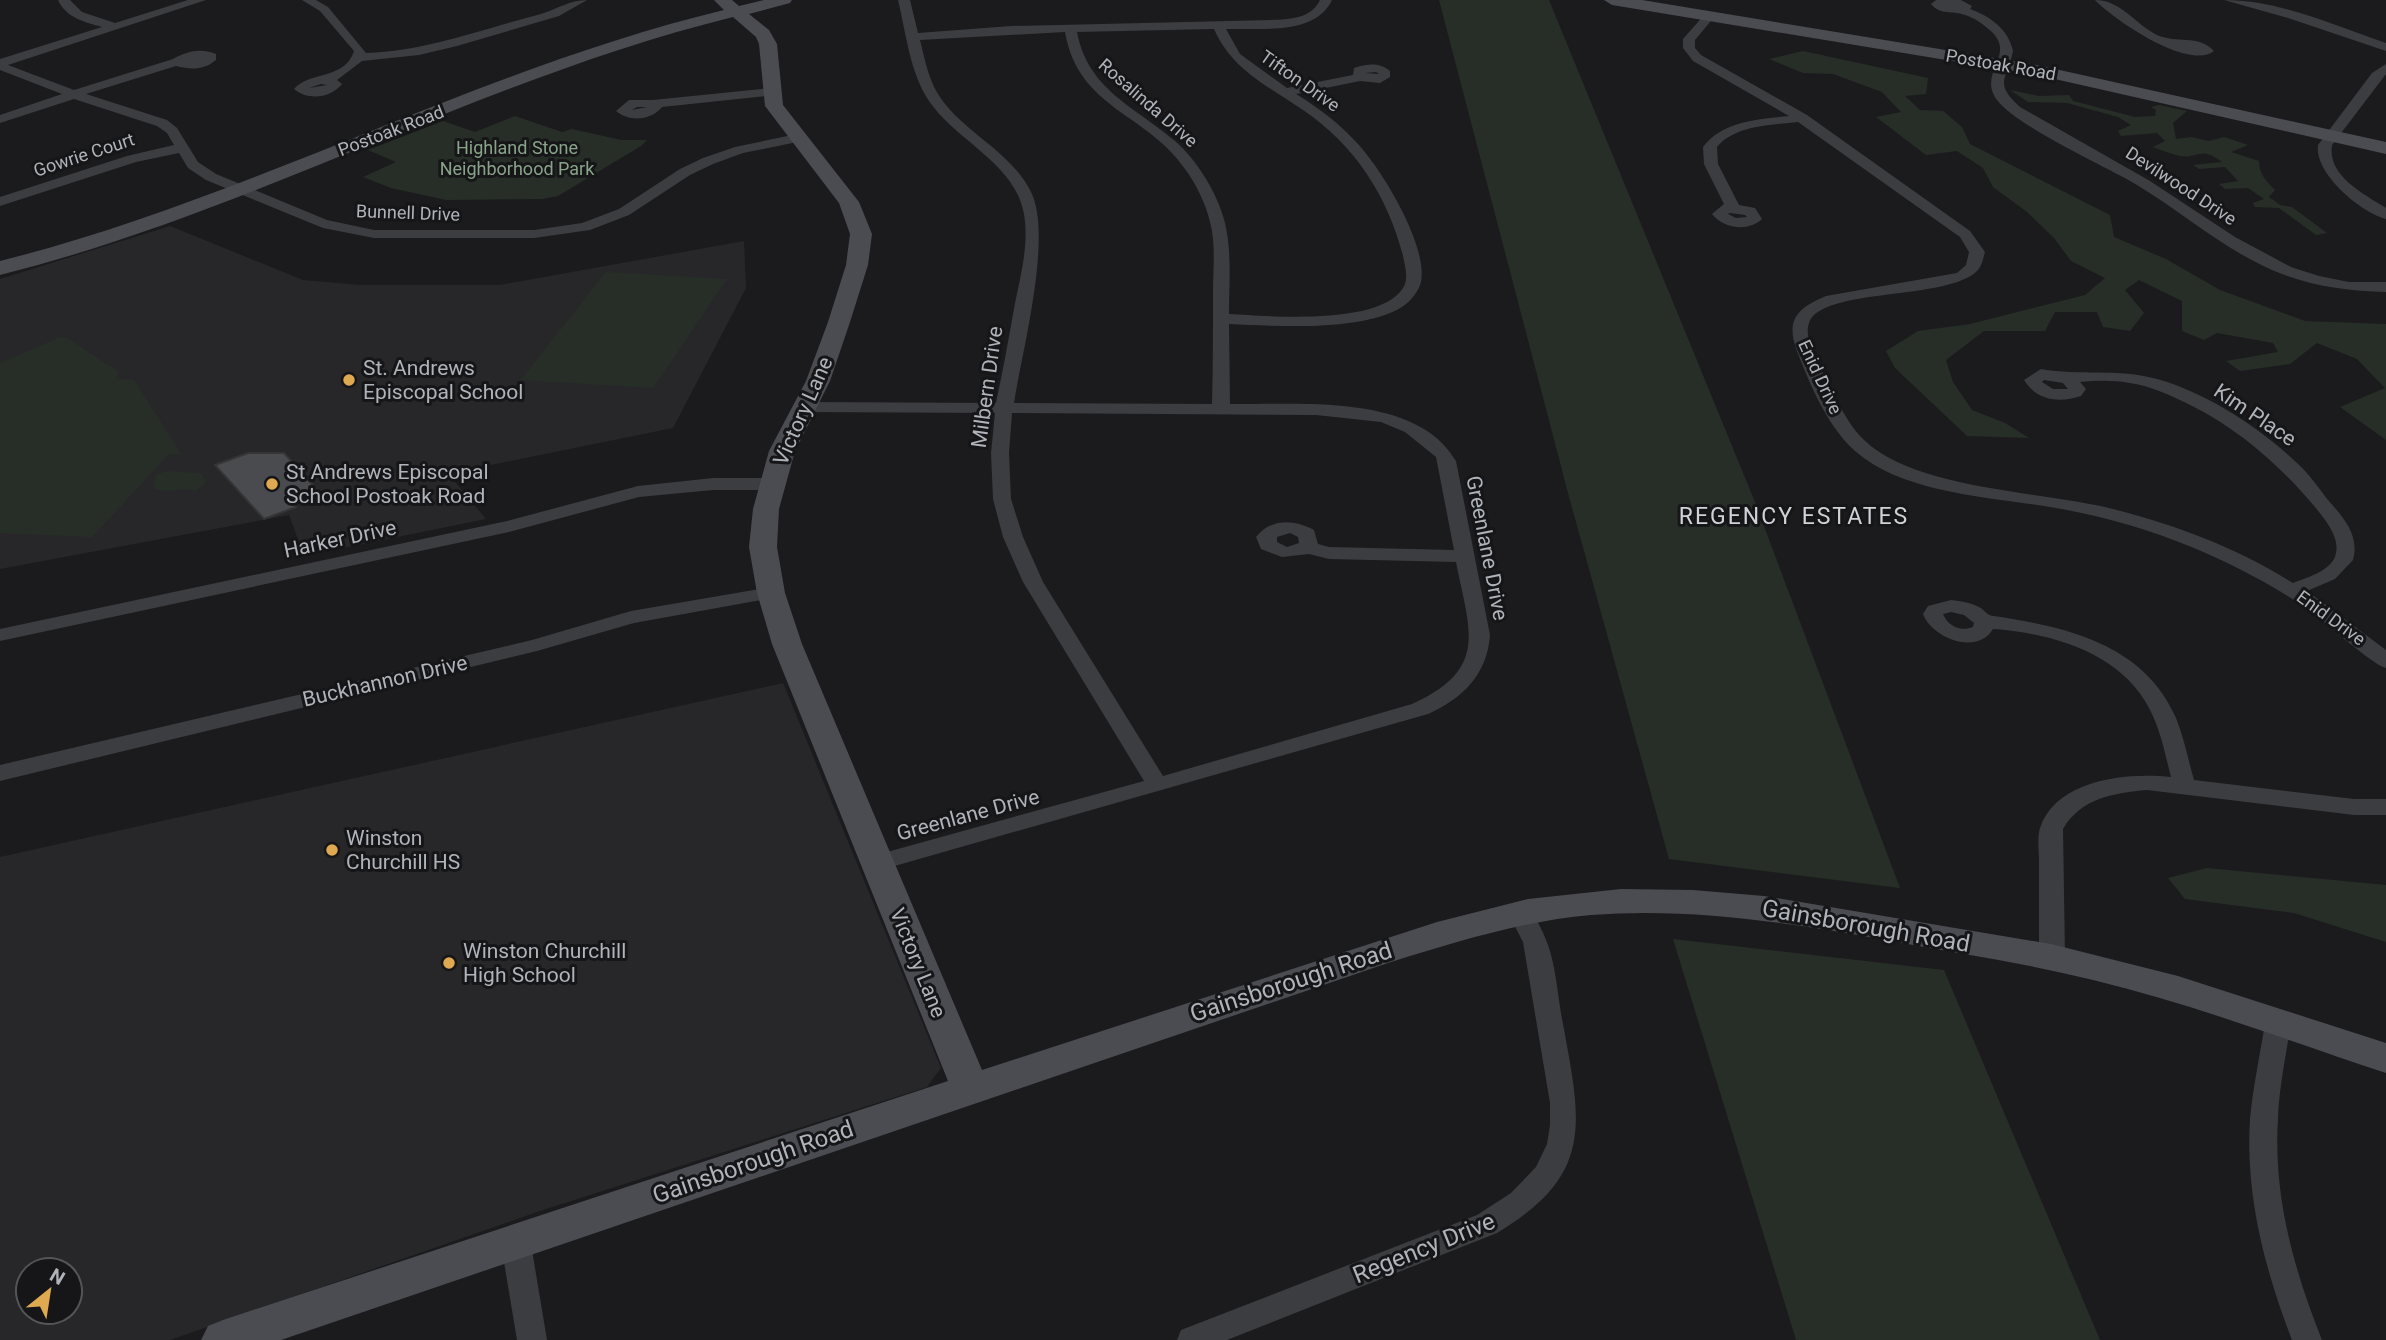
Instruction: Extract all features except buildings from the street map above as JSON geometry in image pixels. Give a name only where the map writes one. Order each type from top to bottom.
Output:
[{"type":"street","points":[[64,0],[72,11],[115,27]]},
{"type":"street","points":[[0,64],[200,0]]},
{"type":"street","points":[[308,0],[324,9],[357,44],[359,57]]},
{"type":"street","points":[[328,80],[359,57],[400,56],[438,49],[559,11],[580,0]]},
{"type":"street","name":"Postoak Road","points":[[0,268],[124,233],[595,53],[730,6],[784,0]]},
{"type":"street","name":"Milbern Drive","points":[[904,0],[922,73],[934,99],[947,115],[1009,171],[1024,192],[1031,213],[1033,248],[1004,409],[1000,479],[1002,499],[1013,537],[1033,582],[1157,784]]},
{"type":"street","points":[[914,37],[1070,29],[1272,24],[1316,14],[1326,0]]},
{"type":"street","name":"Postoak Road","points":[[1612,0],[1639,2],[2002,64],[2386,148]]},
{"type":"street","points":[[2101,0],[2152,37],[2177,45]]},
{"type":"street","points":[[2230,0],[2292,15],[2386,47]]},
{"type":"street","name":"Victory Lane","points":[[730,6],[765,38],[774,106],[849,202],[860,225],[861,243],[839,322],[805,407],[785,443],[772,484],[763,537],[771,593],[786,643],[970,1088]]},
{"type":"street","points":[[1963,10],[1979,18],[2002,37],[2007,47],[2002,64]]},
{"type":"street","name":"Enid Drive","points":[[1709,16],[1689,39],[1689,48],[1697,58],[1768,96],[1802,118],[1965,234],[1977,251],[1973,267],[1953,279],[1832,299],[1815,306],[1805,315],[1799,327],[1803,345],[1838,417],[1859,446],[1888,464],[1932,480],[2068,504],[2149,525],[2238,560],[2293,590],[2347,628],[2386,661]]},
{"type":"street","name":"Tifton Drive","points":[[1219,26],[1223,41],[1238,61],[1287,92],[1340,134],[1382,183],[1397,212],[1414,274],[1412,288],[1398,302],[1356,317],[1222,319]]},
{"type":"street","name":"Rosalinda Drive","points":[[1070,29],[1076,59],[1095,86],[1166,139],[1191,167],[1204,187],[1218,223],[1222,319],[1221,410]]},
{"type":"street","points":[[0,119],[177,62]]},
{"type":"street","name":"Bunnell Drive","points":[[0,64],[73,94],[162,122],[172,131],[192,166],[240,190],[323,224],[353,231],[395,235],[550,233],[585,227],[615,217],[685,172],[708,161],[740,150],[797,138]]},
{"type":"street","name":"Devilwood Drive","points":[[2002,64],[1996,85],[2001,97],[2013,108],[2147,184],[2258,259],[2288,272],[2320,281],[2350,286],[2386,287]]},
{"type":"street","points":[[2386,68],[2370,83],[2332,136],[2323,149],[2322,159],[2328,169],[2386,215]]},
{"type":"street","points":[[1287,92],[1360,77]]},
{"type":"street","points":[[653,104],[771,92]]},
{"type":"street","points":[[1733,208],[1709,159],[1710,145],[1717,137],[1748,125],[1802,118]]},
{"type":"street","name":"Gowrie Court","points":[[0,202],[131,159],[181,148]]},
{"type":"street","name":"Kim Place","points":[[2070,379],[2107,375],[2163,387],[2185,396],[2236,427],[2292,468],[2336,521],[2346,541],[2344,559],[2336,570],[2293,590]]},
{"type":"street","name":"Greenlane Drive","points":[[805,407],[1356,412],[1384,417],[1411,428],[1436,447],[1447,461],[1480,635],[1480,651],[1475,666],[1453,691],[1420,709],[1094,804],[877,863]]},
{"type":"street","name":"Harker Drive","points":[[0,635],[509,526],[638,492],[713,484],[772,484]]},
{"type":"street","points":[[1306,547],[1341,554],[1464,556]]},
{"type":"street","name":"Buckhannon Drive","points":[[0,772],[537,645],[631,617],[771,593]]},
{"type":"street","points":[[1984,621],[2031,626],[2062,634],[2102,652],[2127,668],[2155,699],[2168,729],[2184,785]]},
{"type":"street","points":[[2052,957],[2051,829],[2062,811],[2083,796],[2111,786],[2147,782],[2335,805],[2386,807]]},
{"type":"street","name":"Gainsborough Road","points":[[223,1340],[1378,953],[1465,926],[1520,913],[1619,901],[1741,905],[1811,914],[2052,957],[2169,988],[2386,1058]]},
{"type":"street","name":"Regency Drive","points":[[1192,1340],[1487,1224],[1512,1210],[1540,1185],[1558,1153],[1565,1119],[1564,1103],[1535,942],[1520,913]]},
{"type":"street","points":[[2278,1023],[2264,1120],[2264,1169],[2280,1256],[2307,1340]]},
{"type":"street","points":[[516,1244],[532,1340]]},
{"type":"shaded area","name":"St. Andrews Episcopal School","points":[[170,226],[303,280],[360,285],[500,285],[744,241],[746,288],[673,428],[471,469],[451,477],[486,519],[304,556],[289,515],[0,569],[0,279]]},
{"type":"shaded area","name":"Winston Churchill High School","points":[[783,683],[941,1068],[927,1087],[540,1211],[170,1340],[0,1340],[0,857]]},
{"type":"green space","points":[[1439,0],[1549,0],[1753,497],[1900,888],[1669,859],[1568,493]]},
{"type":"green space","points":[[1803,51],[1928,78],[1926,94],[1905,96],[1920,110],[1943,111],[1962,127],[1970,144],[2110,215],[2114,237],[2166,259],[2220,290],[2305,321],[2386,324],[2386,440],[2340,407],[2385,388],[2357,359],[2317,343],[2290,364],[2240,371],[2226,361],[2278,352],[2273,343],[2217,333],[2204,340],[2182,331],[2182,301],[2139,280],[2125,290],[2144,313],[2130,331],[2103,327],[2097,312],[2055,312],[2045,331],[1984,331],[1946,360],[1953,382],[1972,410],[2005,423],[2029,438],[1967,436],[1895,368],[1886,351],[1918,331],[1970,324],[2085,295],[2105,278],[2071,261],[2054,238],[2027,212],[1993,187],[1983,168],[1957,151],[1926,155],[1876,117],[1901,112],[1882,92],[1833,74],[1803,73],[1769,59]]},
{"type":"green space","points":[[2010,90],[2039,96],[2069,95],[2073,101],[2135,117],[2155,116],[2156,110],[2151,107],[2159,105],[2187,111],[2173,123],[2176,139],[2191,137],[2209,141],[2224,137],[2248,145],[2231,152],[2259,161],[2262,174],[2275,190],[2269,197],[2280,205],[2292,207],[2327,233],[2316,235],[2279,208],[2255,207],[2253,203],[2264,199],[2248,188],[2225,189],[2219,184],[2238,181],[2225,167],[2199,169],[2193,165],[2222,162],[2209,154],[2173,154],[2153,147],[2165,141],[2157,133],[2121,136],[2118,131],[2131,125],[2118,117],[2067,103],[2028,102]]},
{"type":"green space","name":"Highland Stone Neighborhood Park","points":[[515,116],[562,132],[572,129],[621,140],[647,140],[558,196],[542,199],[446,200],[391,188],[363,177],[396,162],[368,150],[443,121],[475,132]]},
{"type":"green space","points":[[606,272],[727,279],[653,388],[521,380]]},
{"type":"green space","points":[[65,337],[119,372],[116,379],[134,380],[181,454],[169,454],[92,537],[0,533],[0,363]]},
{"type":"green space","points":[[166,471],[201,473],[206,482],[196,491],[164,491],[154,488],[156,475]]},
{"type":"green space","points":[[2207,868],[2386,885],[2386,942],[2294,913],[2185,899],[2168,878]]},
{"type":"green space","points":[[1673,939],[1944,970],[2100,1340],[1796,1340]]},
{"type":"place","name":"St. Andrews Episcopal School","points":[[349,380]]},
{"type":"place","name":"St Andrews Episcopal School Postoak Road","points":[[272,484]]},
{"type":"place","name":"Winston Churchill HS","points":[[332,850]]},
{"type":"place","name":"Winston Churchill High School","points":[[449,963]]},
{"type":"district","name":"REGENCY ESTATES","points":[[1794,516]]}]
